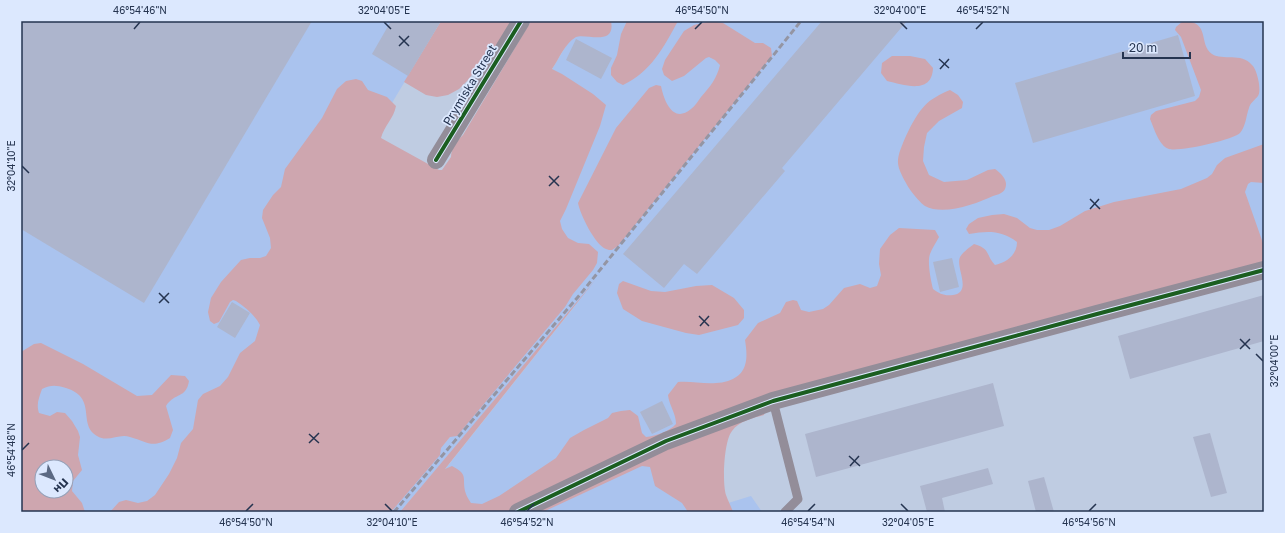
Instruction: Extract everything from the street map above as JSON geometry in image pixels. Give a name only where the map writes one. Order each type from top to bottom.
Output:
[{"type":"street","name":"Prymiska Street","points":[[436,160],[521,21]]},
{"type":"street","points":[[518,512],[666,441],[773,401],[1264,270]]},
{"type":"lane","points":[[773,401],[798,499],[785,512]]},
{"type":"shaded area","points":[[21,21],[441,21],[374,133],[159,512],[69,512],[67,499],[74,499],[74,459],[34,459],[34,469],[21,473]]},
{"type":"shaded area","points":[[441,21],[516,21],[494,58],[477,68],[459,89],[448,95],[437,97],[426,95],[404,82]]},
{"type":"shaded area","points":[[531,21],[611,21],[611,29],[609,34],[605,36],[581,36],[572,40],[565,47],[552,69],[593,94],[606,105],[600,126],[560,221],[562,229],[568,238],[578,243],[589,244],[598,252],[597,263],[565,307],[457,436],[450,437],[441,448],[440,455],[391,512],[110,512],[119,502],[126,500],[138,503],[147,501],[155,495],[169,474],[177,458],[181,443],[193,429],[198,400],[203,394],[220,386],[228,377],[240,353],[255,341],[260,325],[250,312],[233,300],[230,302],[219,322],[214,324],[210,321],[208,312],[211,298],[221,282],[241,260],[266,256],[271,248],[270,238],[262,218],[263,210],[273,195],[281,187],[285,169],[322,118],[337,89],[346,81],[356,79],[362,81],[368,90],[387,97],[396,106],[381,138],[439,170],[442,170],[451,157],[455,145],[463,135]]},
{"type":"shaded area","points":[[581,21],[1264,21],[1264,259],[769,394],[502,512],[458,512],[431,487],[582,297],[400,512],[387,512],[588,273],[537,234],[551,71]]},
{"type":"shaded area","points":[[627,21],[678,21],[662,50],[649,66],[633,80],[623,85],[617,82],[611,75],[611,68],[617,55],[621,34]]},
{"type":"shaded area","points":[[711,21],[723,23],[755,43],[763,43],[771,48],[772,56],[618,246],[612,250],[608,250],[597,242],[593,236],[578,203],[616,128],[649,88],[656,85],[661,86],[664,98],[670,109],[679,114],[685,113],[692,108],[710,86],[720,65],[709,57],[684,76],[672,81],[664,75],[662,69],[665,60],[684,31],[694,25]]},
{"type":"shaded area","points":[[1183,21],[1192,22],[1201,29],[1208,50],[1212,54],[1221,57],[1237,58],[1248,61],[1256,71],[1259,93],[1251,103],[1245,124],[1240,133],[1227,139],[1206,145],[1183,149],[1169,149],[1162,144],[1157,136],[1150,119],[1151,115],[1156,111],[1195,101],[1199,97],[1201,90],[1181,37],[1175,30],[1176,27]]},
{"type":"shaded area","points":[[892,56],[910,56],[925,59],[933,68],[928,82],[922,85],[909,86],[887,81],[881,73],[882,63]]},
{"type":"shaded area","points":[[950,90],[958,95],[963,102],[962,108],[939,121],[927,133],[923,161],[929,175],[944,182],[967,180],[988,170],[995,169],[1004,178],[1006,186],[1001,193],[969,205],[941,210],[932,209],[925,206],[917,199],[909,188],[899,168],[898,160],[900,149],[920,111],[930,101]]},
{"type":"shaded area","points":[[1264,144],[1264,183],[1251,182],[1248,184],[1245,192],[1264,246],[1263,263],[766,407],[764,415],[742,422],[732,431],[729,436],[724,462],[724,481],[726,495],[733,512],[688,512],[682,503],[655,486],[650,467],[642,466],[543,512],[400,512],[596,279],[445,469],[452,466],[461,472],[464,478],[466,494],[471,503],[482,504],[499,496],[556,458],[570,438],[608,418],[612,413],[630,410],[638,416],[642,433],[646,437],[667,431],[676,424],[668,395],[678,382],[718,383],[728,381],[740,375],[746,359],[745,340],[758,323],[780,313],[786,302],[793,300],[797,301],[801,310],[809,312],[823,309],[829,305],[844,288],[860,284],[870,288],[877,286],[881,275],[879,264],[880,249],[890,235],[899,228],[935,230],[939,237],[929,257],[933,289],[942,294],[953,295],[959,293],[963,284],[959,261],[960,257],[974,244],[985,250],[995,265],[1007,260],[1017,247],[1017,242],[1000,233],[982,232],[969,234],[966,229],[969,224],[978,218],[1004,214],[1017,218],[1030,228],[1037,230],[1049,230],[1060,226],[1085,211],[1114,202],[1181,189],[1207,178],[1212,174],[1217,165],[1225,158]]},
{"type":"shaded area","points":[[623,281],[651,291],[665,292],[696,286],[712,285],[734,298],[744,310],[744,318],[738,325],[699,335],[642,321],[623,309],[617,293],[619,284]]},
{"type":"shaded area","points":[[41,343],[83,364],[137,396],[152,395],[171,375],[185,376],[189,381],[188,387],[185,391],[169,402],[166,406],[173,430],[170,438],[154,444],[126,436],[105,439],[101,438],[91,431],[88,425],[85,404],[76,392],[56,386],[42,389],[38,404],[39,413],[50,416],[57,412],[65,413],[78,431],[80,437],[78,455],[82,470],[74,480],[74,459],[34,459],[34,499],[74,499],[74,493],[82,503],[85,512],[21,512],[21,352],[34,344]]},
{"type":"shaded area","points":[[668,447],[689,512],[534,512]]},
{"type":"shaded area","points":[[751,496],[762,512],[699,512]]},
{"type":"building","points":[[21,21],[312,21],[144,303],[21,229]]},
{"type":"building","points":[[391,21],[441,21],[408,76],[372,54]]},
{"type":"building","points":[[822,21],[907,21],[782,168],[785,171],[697,274],[684,264],[664,288],[623,254]]},
{"type":"building","points":[[1178,35],[1195,96],[1033,143],[1015,83]]},
{"type":"building","points":[[576,39],[612,58],[601,79],[566,60]]},
{"type":"building","points":[[952,258],[959,287],[940,292],[933,262]]},
{"type":"building","points":[[1264,295],[1264,341],[1130,379],[1118,336]]},
{"type":"building","points":[[232,302],[250,313],[235,338],[217,327]]},
{"type":"building","points":[[993,383],[1004,426],[816,477],[805,434]]},
{"type":"building","points":[[662,401],[673,424],[652,434],[640,412]]},
{"type":"building","points":[[1210,433],[1227,493],[1211,497],[1193,437]]},
{"type":"building","points":[[988,468],[993,484],[942,498],[945,512],[927,512],[920,486]]},
{"type":"building","points":[[1044,477],[1054,512],[1036,512],[1028,481]]},
{"type":"railway","points":[[394,512],[583,291],[801,21]]},
{"type":"cycle path","points":[[436,160],[521,21]]},
{"type":"cycle path","points":[[518,512],[666,441],[773,401],[1264,270]]}]
